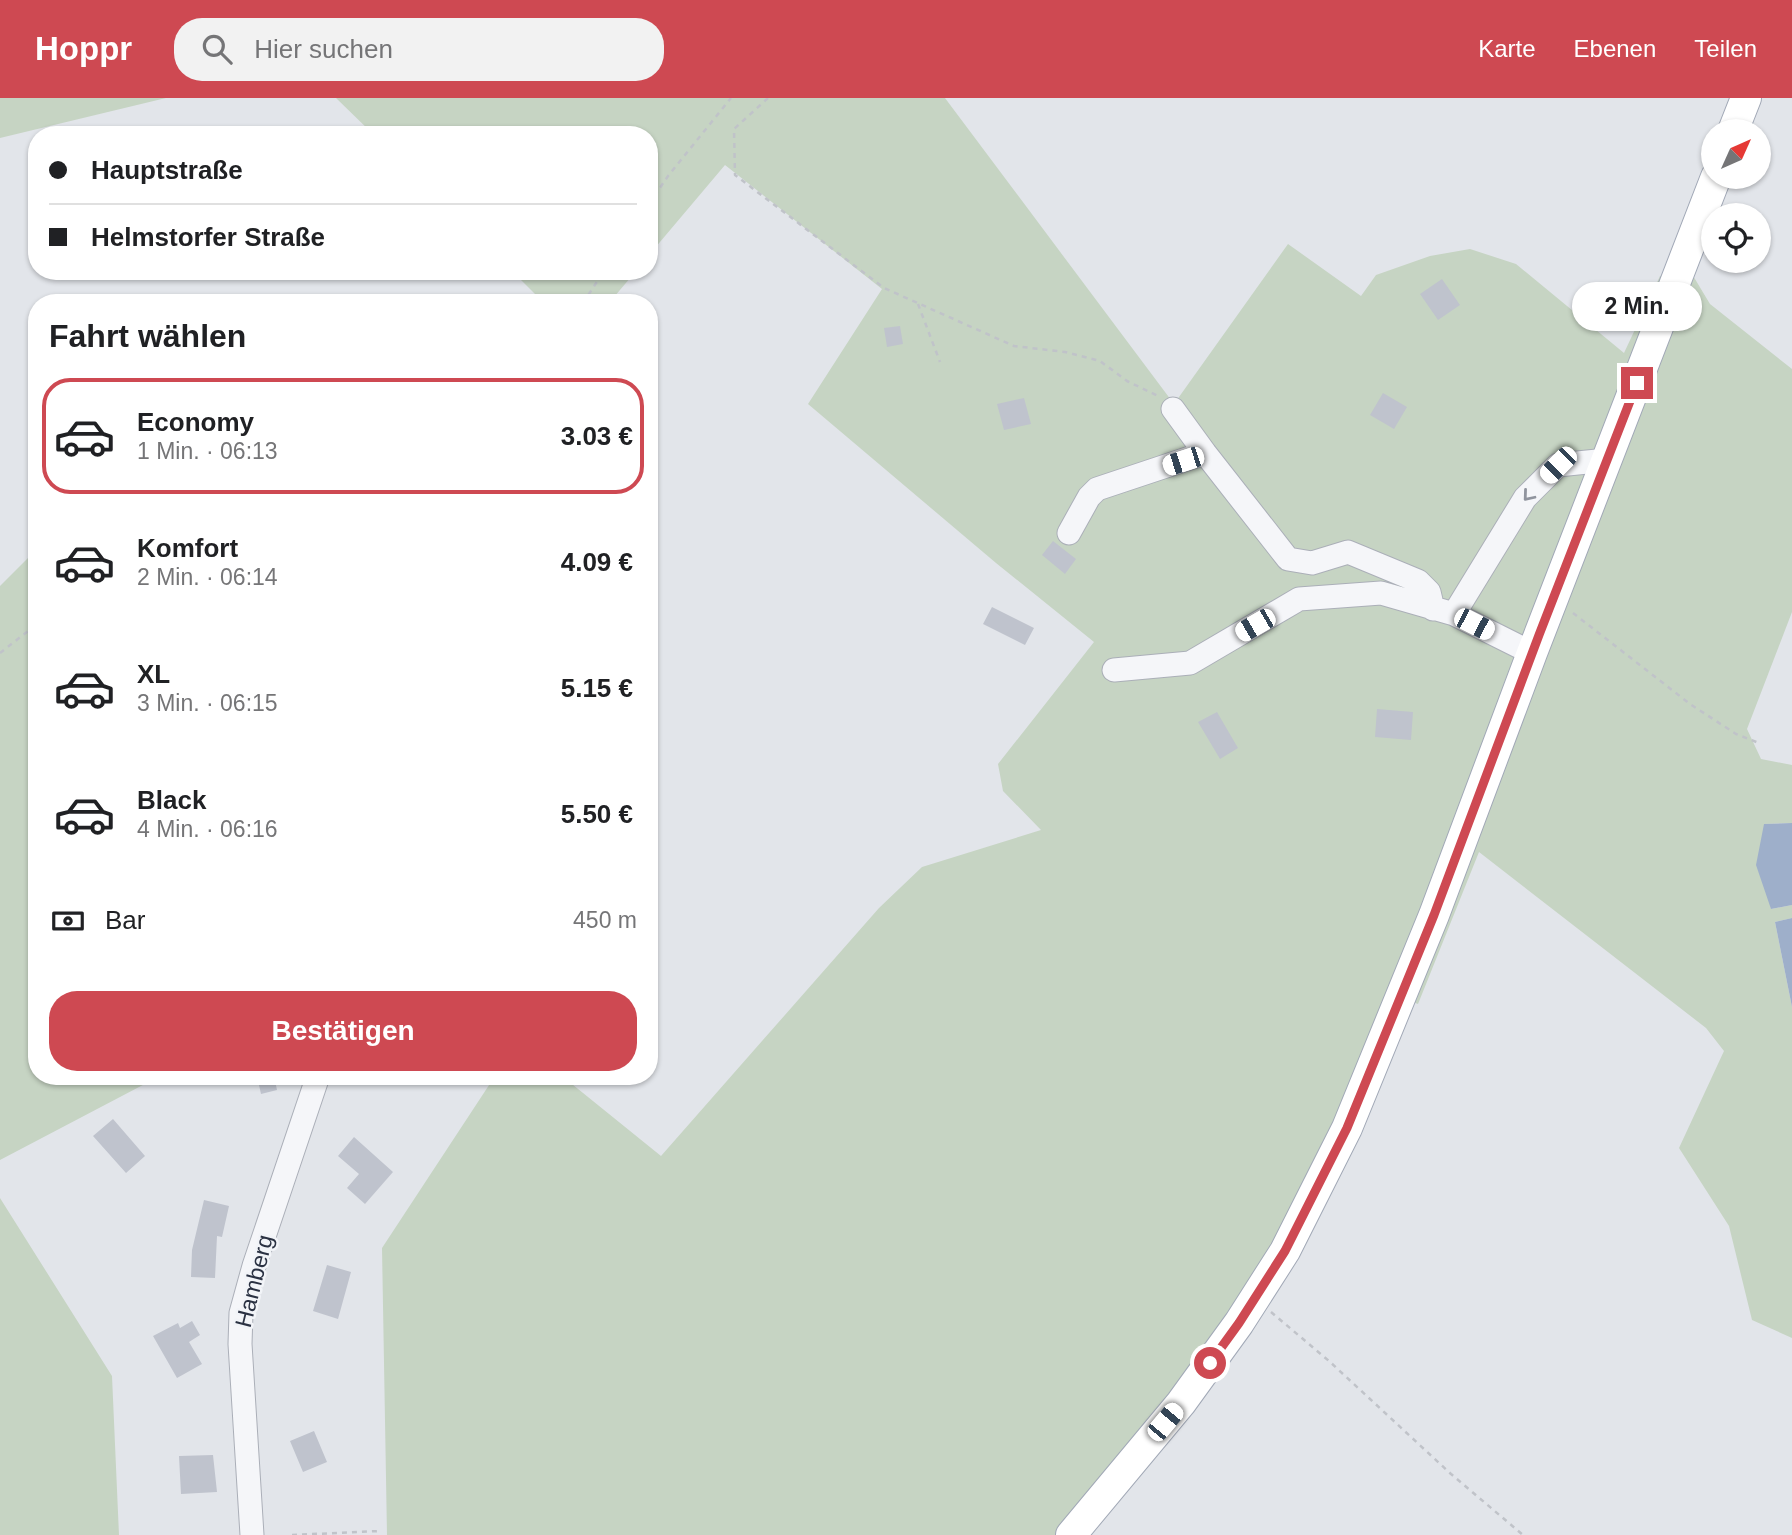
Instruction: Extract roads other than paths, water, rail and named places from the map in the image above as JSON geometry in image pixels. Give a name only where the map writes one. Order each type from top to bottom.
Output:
[{"type":"main road","points":[[1738,119],[1746,98]]},
{"type":"main road","points":[[1071,1535],[1181,1403],[1232,1333],[1285,1251],[1347,1128],[1434,915],[1711,189]]},
{"type":"street","points":[[1173,409],[1288,559],[1312,563],[1348,552],[1418,582],[1444,611]]},
{"type":"street","points":[[1069,533],[1089,497],[1097,489],[1205,453]]},
{"type":"street","points":[[1444,611],[1525,498],[1558,465],[1607,460]]},
{"type":"street","points":[[1114,670],[1190,663],[1299,599],[1381,593],[1444,611],[1532,653]]},
{"type":"street","name":"Hamberg","points":[[252,1535],[240,1344],[241,1313],[254,1266],[315,1085]]},
{"type":"water","points":[[1792,823],[1792,905],[1771,909],[1756,865],[1764,824]]},
{"type":"water","points":[[1792,918],[1792,1007],[1775,922]]}]
